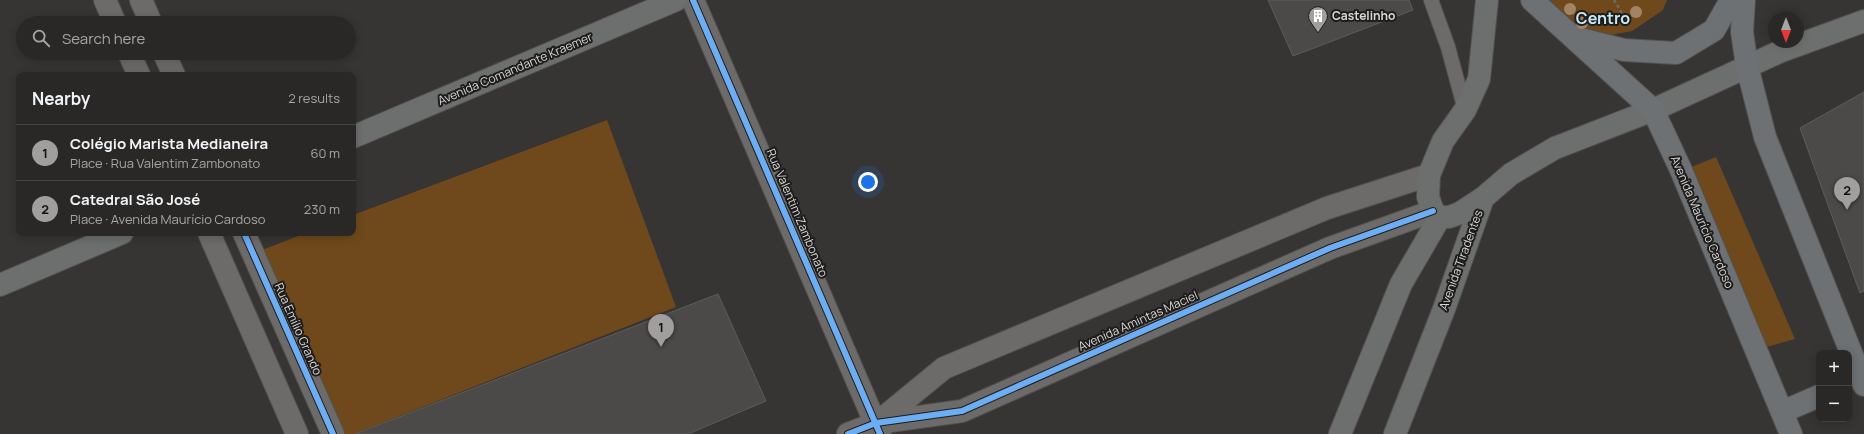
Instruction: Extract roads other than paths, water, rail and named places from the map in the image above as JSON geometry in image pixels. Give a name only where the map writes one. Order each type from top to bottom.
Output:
[{"type":"main road","name":"Avenida Comandante Kraemer","points":[[356,136],[676,0]]},
{"type":"main road","points":[[1340,434],[1401,284],[1436,214],[1428,197],[1429,175],[1443,141],[1465,110],[1479,78],[1487,0]]},
{"type":"main road","name":"Avenida Maurício Cardoso","points":[[1532,0],[1653,110],[1681,170],[1791,434]]},
{"type":"main road","points":[[1573,37],[1624,50],[1676,53],[1714,30],[1731,0]]},
{"type":"main road","points":[[1744,0],[1742,32],[1747,66],[1766,137],[1858,383]]},
{"type":"main road","name":"Avenida Tiradentes","points":[[1395,434],[1444,309],[1483,198],[1511,174],[1555,148],[1653,110],[1747,66],[1864,21]]},
{"type":"main road","name":"Avenida Amintas Maciel","points":[[1436,214],[1449,217],[1460,213],[1483,198]]},
{"type":"main road","points":[[0,285],[115,236]]},
{"type":"main road","points":[[1782,412],[1816,397]]},
{"type":"street","points":[[105,0],[112,16]]},
{"type":"street","points":[[141,0],[148,16]]},
{"type":"street","name":"Rua Valentim Zambonato","points":[[693,0],[878,429]]},
{"type":"street","points":[[132,60],[138,72]]},
{"type":"street","points":[[167,60],[173,72]]},
{"type":"street","name":"Avenida Amintas Maciel","points":[[878,429],[944,368],[1327,208],[1429,175]]},
{"type":"street","name":"Avenida Amintas Maciel","points":[[848,434],[962,411],[1330,248],[1436,214]]},
{"type":"street","points":[[211,236],[297,434]]},
{"type":"street","name":"Rua Emílio Grando","points":[[245,236],[333,434]]},
{"type":"street","points":[[249,325],[278,310]]},
{"type":"lane","points":[[1431,0],[1448,47],[1465,110]]},
{"type":"place","name":"Castelinho","points":[[1318,33]]},
{"type":"place","name":"Catedral São José","points":[[1847,210]]},
{"type":"place","name":"Colégio Marista Medianeira","points":[[661,347]]},
{"type":"district","name":"Centro","points":[[1603,18]]}]
